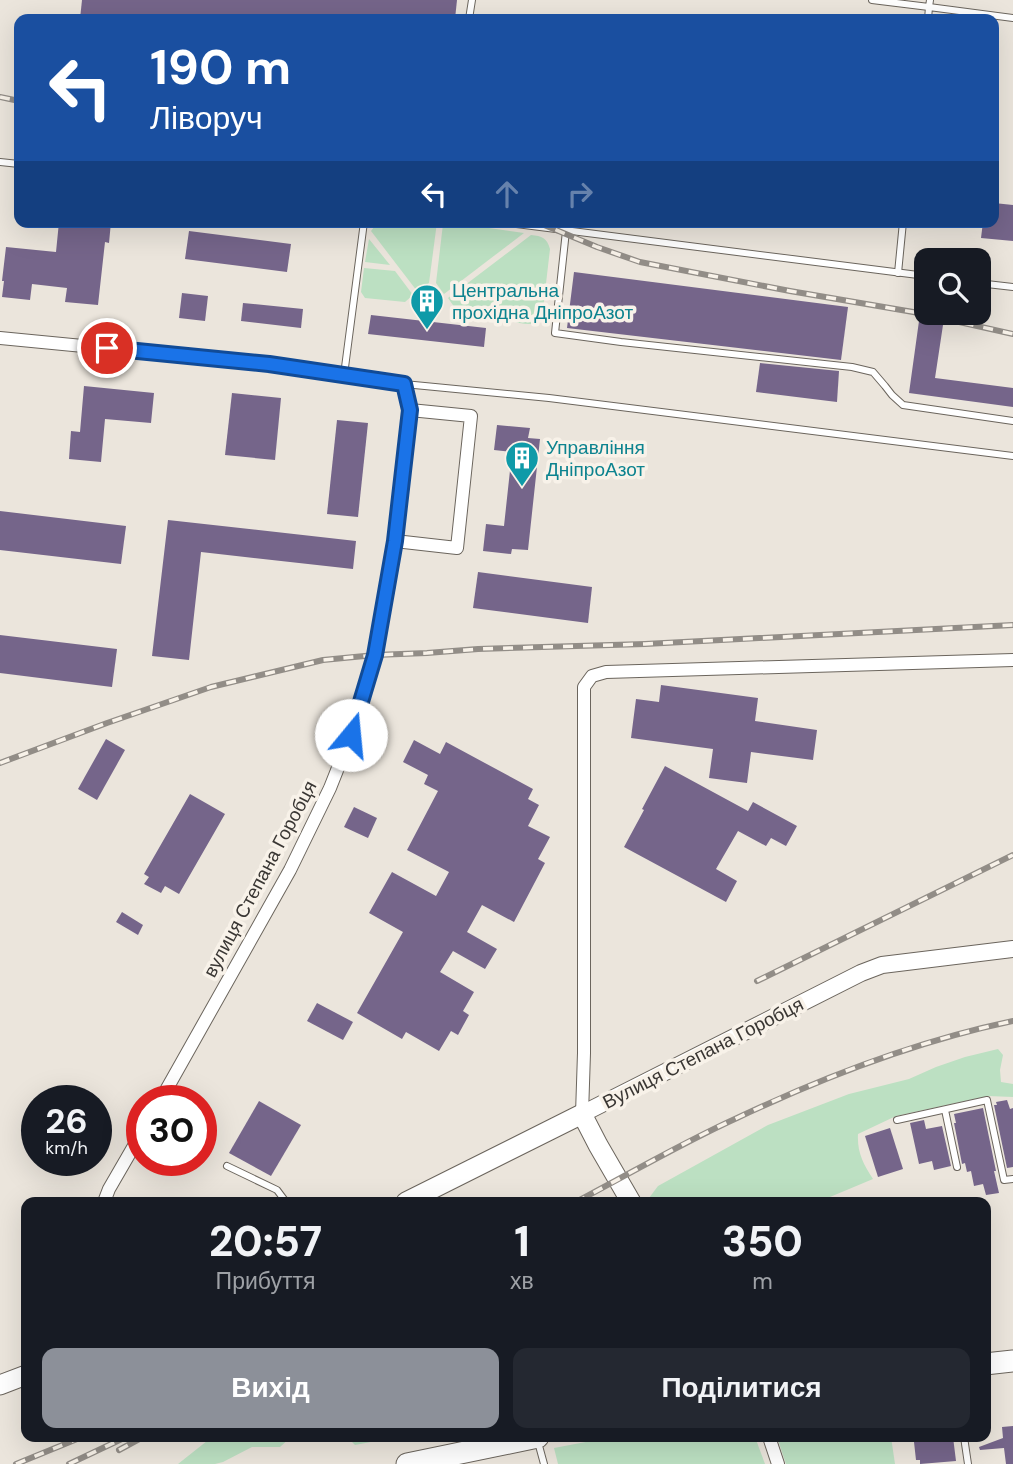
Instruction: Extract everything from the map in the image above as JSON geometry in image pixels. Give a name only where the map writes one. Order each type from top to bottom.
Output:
[{"type":"main road","name":"Вулиця Степана Горобця","points":[[416,1197],[582,1114]]},
{"type":"main road","points":[[582,1114],[628,1197]]},
{"type":"main road","points":[[991,1363],[1013,1361]]},
{"type":"main road","points":[[0,1385],[21,1377]]},
{"type":"main road","points":[[407,1464],[514,1442]]},
{"type":"street","points":[[0,338],[269,364],[404,384]]},
{"type":"street","name":"вулиця Степана Горобця","points":[[169,1085],[290,870],[330,788],[351,735],[375,655],[395,541],[410,410],[404,384]]},
{"type":"street","points":[[395,541],[457,548],[471,416],[410,410]]},
{"type":"street","points":[[582,1114],[584,687],[593,676],[606,672],[1013,660]]},
{"type":"street","name":"Вулиця Степана Горобця","points":[[582,1114],[861,972],[882,965],[1013,949]]},
{"type":"street","points":[[106,1197],[126,1160]]},
{"type":"street","points":[[771,1442],[778,1464]]},
{"type":"lane","points":[[872,0],[930,4],[989,14]]},
{"type":"lane","points":[[344,375],[363,228]]},
{"type":"lane","points":[[544,228],[914,275]]},
{"type":"lane","points":[[898,273],[903,228]]},
{"type":"lane","points":[[566,231],[555,333],[873,372],[891,395],[903,405],[1013,421]]},
{"type":"lane","points":[[991,284],[1013,287]]},
{"type":"lane","points":[[404,384],[549,398],[1013,456]]},
{"type":"lane","points":[[897,1121],[987,1100],[1004,1180],[1013,1180]]},
{"type":"lane","points":[[945,1110],[957,1167]]},
{"type":"lane","points":[[227,1166],[277,1190],[282,1197]]},
{"type":"lane","points":[[539,1442],[544,1464]]},
{"type":"lane","points":[[965,1442],[968,1464]]},
{"type":"green space","points":[[373,228],[436,228],[429,283],[417,291],[371,231]]},
{"type":"green space","points":[[443,228],[489,228],[524,233],[444,294],[436,283]]},
{"type":"green space","points":[[531,235],[544,238],[550,249],[542,318],[539,321],[523,324],[510,321],[508,315],[455,308],[448,298]]},
{"type":"green space","points":[[369,239],[390,265],[365,262]]},
{"type":"green space","points":[[364,268],[395,271],[413,295],[405,302],[365,298],[361,292]]},
{"type":"green space","points":[[998,1049],[1003,1055],[1001,1082],[1013,1084],[1013,1097],[988,1096],[896,1116],[858,1134],[861,1158],[873,1179],[830,1197],[650,1197],[658,1186],[768,1125],[849,1094],[909,1079],[965,1057]]},
{"type":"green space","points":[[206,1442],[286,1442],[280,1447],[252,1447],[215,1464],[178,1464]]},
{"type":"green space","points":[[586,1442],[757,1442],[765,1464],[558,1464],[554,1448]]},
{"type":"green space","points":[[779,1442],[892,1442],[895,1464],[786,1464]]},
{"type":"building","points":[[82,0],[457,0],[456,14],[81,14]]},
{"type":"building","points":[[999,204],[1013,205],[1013,241],[981,238],[982,228],[999,228]]},
{"type":"building","points":[[58,228],[110,228],[109,243],[105,242],[98,305],[65,302],[67,288],[32,284],[30,300],[2,297],[6,247],[56,252]]},
{"type":"building","points":[[189,231],[291,244],[287,272],[185,259]]},
{"type":"building","points":[[574,272],[848,307],[841,360],[567,328]]},
{"type":"building","points":[[182,293],[208,296],[205,321],[179,318]]},
{"type":"building","points":[[243,303],[303,309],[301,328],[241,321]]},
{"type":"building","name":"Центральна прохідна ДніпроАзот","points":[[371,315],[486,328],[484,347],[368,334]]},
{"type":"building","points":[[918,325],[943,325],[935,378],[1013,388],[1013,407],[909,393]]},
{"type":"building","points":[[760,363],[839,371],[837,402],[756,392]]},
{"type":"building","points":[[84,386],[154,393],[151,423],[105,419],[101,462],[69,459],[71,431],[80,432]]},
{"type":"building","points":[[232,393],[281,398],[275,460],[225,455]]},
{"type":"building","points":[[337,420],[368,423],[358,517],[327,514]]},
{"type":"building","name":"Управління ДніпроАзот","points":[[497,425],[530,428],[528,438],[540,439],[528,550],[512,549],[511,554],[483,551],[486,524],[504,526],[512,452],[494,450]]},
{"type":"building","points":[[0,511],[126,526],[121,564],[0,550]]},
{"type":"building","points":[[168,520],[356,541],[353,569],[201,552],[189,660],[152,656]]},
{"type":"building","points":[[478,572],[592,587],[588,623],[473,608]]},
{"type":"building","points":[[0,635],[117,649],[112,687],[0,673]]},
{"type":"building","points":[[661,685],[758,698],[755,721],[817,730],[813,760],[751,752],[747,783],[709,778],[713,749],[631,738],[636,699],[659,702]]},
{"type":"building","points":[[106,739],[125,750],[97,800],[78,789]]},
{"type":"building","points":[[414,740],[440,754],[446,742],[533,789],[528,799],[539,805],[528,826],[550,837],[538,859],[545,863],[514,922],[482,905],[467,932],[497,949],[485,969],[453,951],[440,972],[474,992],[463,1011],[469,1015],[458,1035],[451,1031],[439,1051],[406,1032],[402,1039],[357,1013],[403,932],[369,913],[392,872],[436,896],[449,872],[407,850],[438,791],[424,784],[428,775],[403,762]]},
{"type":"building","points":[[665,766],[748,811],[753,802],[797,826],[786,846],[771,838],[766,846],[738,831],[716,869],[737,881],[726,902],[624,847]]},
{"type":"building","points":[[190,794],[225,814],[179,894],[165,886],[161,893],[144,884],[149,877],[144,874]]},
{"type":"building","points":[[354,807],[377,818],[368,838],[344,827]]},
{"type":"building","points":[[122,912],[143,925],[138,935],[116,922]]},
{"type":"building","points":[[317,1003],[353,1022],[343,1040],[307,1021]]},
{"type":"building","points":[[1007,1100],[1010,1109],[1013,1108],[1013,1167],[1007,1168],[994,1105]]},
{"type":"building","points":[[259,1101],[301,1125],[271,1176],[229,1153]]},
{"type":"building","points":[[983,1108],[999,1193],[986,1195],[983,1184],[974,1186],[971,1171],[967,1172],[965,1163],[962,1164],[954,1123],[954,1114]]},
{"type":"building","points":[[924,1120],[926,1129],[942,1126],[951,1166],[934,1170],[932,1161],[919,1164],[910,1123]]},
{"type":"building","points":[[890,1128],[903,1169],[878,1177],[865,1136]]},
{"type":"building","points":[[1013,1426],[1013,1464],[1006,1464],[1004,1448],[980,1450],[979,1447],[1003,1438],[1002,1427]]},
{"type":"building","points":[[914,1442],[954,1442],[956,1461],[920,1464],[920,1460],[916,1460]]},
{"type":"railway","points":[[0,97],[14,100]]},
{"type":"railway","points":[[551,228],[640,262],[919,313],[1013,334]]},
{"type":"railway","points":[[0,763],[211,687],[323,660],[478,649],[645,644],[1013,625]]},
{"type":"railway","points":[[757,981],[1013,855]]},
{"type":"railway","points":[[585,1197],[696,1138],[804,1088],[907,1049],[1013,1021]]},
{"type":"railway","points":[[16,1464],[70,1442]]},
{"type":"railway","points":[[69,1464],[115,1442]]},
{"type":"railway","points":[[119,1450],[134,1442]]},
{"type":"place","name":"Центральна прохідна ДніпроАзот","points":[[427,331]]},
{"type":"place","name":"Управління ДніпроАзот","points":[[522,488]]},
{"type":"route","points":[[107,348],[269,364],[404,384],[410,410],[388,589],[375,655],[351,735]]}]
